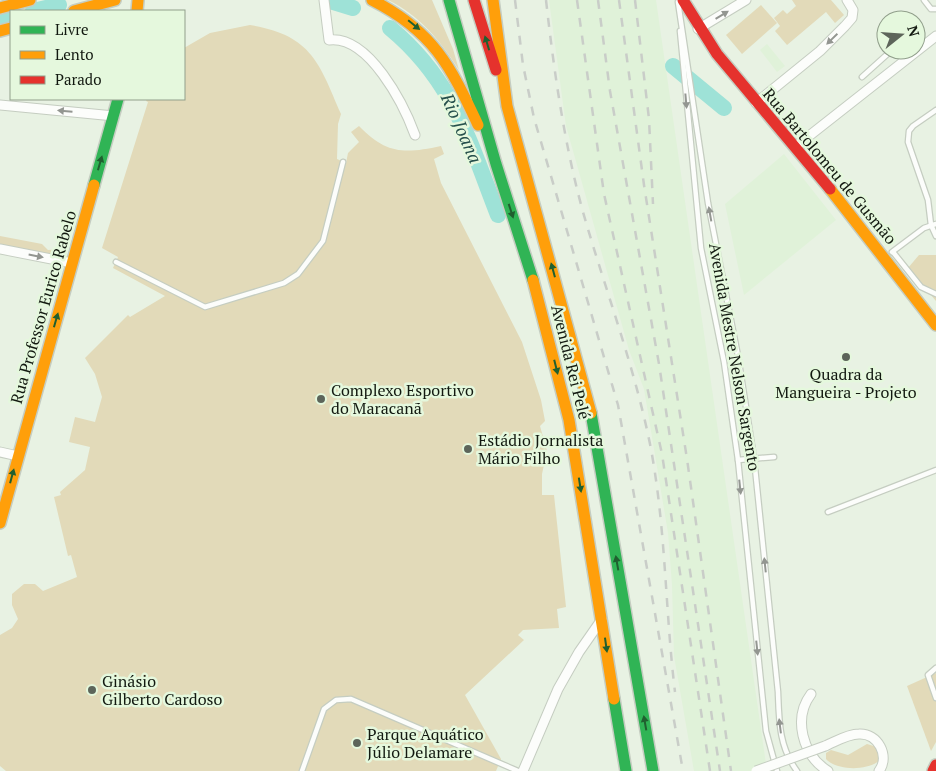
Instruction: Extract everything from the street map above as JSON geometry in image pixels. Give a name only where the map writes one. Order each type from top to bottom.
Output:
[{"type":"main road","points":[[0,8],[30,0]]},
{"type":"main road","points":[[78,10],[115,0]]},
{"type":"main road","points":[[372,0],[393,10],[434,43],[459,83],[496,164]]},
{"type":"main road","name":"Avenida Rei Pelé","points":[[449,0],[496,164],[540,304],[569,420],[626,771]]},
{"type":"main road","points":[[474,0],[507,106]]},
{"type":"main road","name":"Avenida Rei Pelé","points":[[493,0],[507,106],[589,402],[653,771]]},
{"type":"main road","name":"Rua Bartolomeu de Gusmão","points":[[683,0],[698,29],[724,66],[889,255],[936,325]]},
{"type":"main road","name":"Rua Professor Eurico Rabelo","points":[[0,523],[118,100]]},
{"type":"main road","points":[[540,304],[565,317]]},
{"type":"main road","points":[[933,771],[936,765]]},
{"type":"street","points":[[324,0],[329,40],[338,40],[350,45],[379,71],[401,101],[415,135]]},
{"type":"street","points":[[698,29],[746,0]]},
{"type":"street","points":[[756,104],[820,51],[849,22],[852,18],[853,10],[847,0]]},
{"type":"street","points":[[795,147],[902,60]]},
{"type":"street","points":[[0,105],[114,116]]},
{"type":"street","points":[[0,249],[72,263]]},
{"type":"street","points":[[0,452],[18,456]]},
{"type":"street","points":[[523,771],[558,689],[579,652],[602,618]]},
{"type":"street","points":[[811,694],[802,710],[803,736],[815,760],[828,771]]},
{"type":"street","points":[[756,771],[858,734],[865,734],[878,743],[883,759],[879,771]]},
{"type":"lane","name":"Avenida Mestre Nelson Sargento","points":[[677,0],[708,203],[738,356],[754,458],[778,692],[779,728],[786,753],[797,771]]},
{"type":"lane","name":"Avenida Mestre Nelson Sargento","points":[[677,0],[701,248],[724,362],[738,460],[766,731],[776,771]]},
{"type":"lane","points":[[924,0],[933,10],[936,9]]},
{"type":"lane","points":[[862,76],[880,60]]},
{"type":"lane","points":[[936,110],[913,126],[909,131],[908,142],[928,200],[936,236]]},
{"type":"lane","points":[[116,262],[205,306],[284,283],[298,274],[323,241],[343,162]]},
{"type":"lane","points":[[934,225],[924,228],[889,255],[921,288],[936,294]]},
{"type":"lane","points":[[738,460],[774,457]]},
{"type":"lane","points":[[828,512],[936,470]]},
{"type":"lane","points":[[936,668],[928,674],[936,698]]},
{"type":"lane","points":[[302,771],[324,709],[336,700],[351,698],[518,771]]},
{"type":"shaded area","points":[[388,0],[432,0],[453,49],[459,70],[437,39],[420,21]]},
{"type":"shaded area","points":[[549,0],[656,0],[767,771],[694,771],[674,656],[668,533],[644,389],[629,350],[566,126]]},
{"type":"shaded area","points":[[792,0],[831,0],[844,15],[835,23],[826,12],[787,45],[775,31],[780,26],[774,18],[783,10],[787,14],[796,6]]},
{"type":"shaded area","points":[[761,5],[777,23],[742,54],[726,35]]},
{"type":"shaded area","name":"Complexo Esportivo do Maracanã","points":[[250,25],[287,36],[300,44],[319,66],[341,114],[338,124],[337,159],[346,163],[348,153],[359,142],[351,132],[359,126],[378,142],[396,150],[406,151],[441,146],[444,154],[434,159],[441,183],[522,342],[541,400],[545,421],[540,426],[547,451],[542,474],[542,495],[554,495],[566,607],[557,609],[559,628],[523,630],[518,635],[524,640],[465,695],[501,759],[496,771],[6,771],[0,766],[0,635],[12,628],[18,619],[12,605],[12,594],[24,584],[35,584],[43,591],[77,577],[71,555],[68,556],[54,497],[61,495],[60,492],[85,470],[90,447],[69,442],[75,417],[95,422],[102,397],[95,374],[85,358],[128,315],[130,317],[165,296],[113,268],[118,257],[102,248],[148,102],[146,100],[185,100],[185,47],[210,33]]},
{"type":"shaded area","points":[[767,44],[785,66],[777,72],[760,50]]},
{"type":"shaded area","points":[[784,154],[836,220],[744,295],[725,204]]},
{"type":"shaded area","points":[[0,236],[42,244],[48,250],[62,249],[66,255],[64,260],[0,248]]},
{"type":"shaded area","points":[[919,255],[936,255],[936,301],[908,268]]},
{"type":"shaded area","points":[[936,673],[936,742],[931,751],[907,686]]},
{"type":"shaded area","points":[[867,744],[877,747],[880,760],[875,764],[853,768],[837,766],[826,759],[826,753],[831,750],[848,755]]},
{"type":"waterway","name":"Rio Joana","points":[[327,0],[353,8]]},
{"type":"waterway","name":"Rio Joana","points":[[37,10],[59,5]]},
{"type":"waterway","name":"Rio Joana","points":[[0,19],[10,17]]},
{"type":"waterway","name":"Rio Joana","points":[[390,28],[412,48],[445,91],[468,137],[498,215]]},
{"type":"waterway","points":[[673,66],[724,108]]},
{"type":"railway","points":[[515,0],[523,65],[534,118],[618,405],[683,771]]},
{"type":"railway","points":[[546,0],[560,107],[576,186],[628,356],[650,444],[659,506],[675,692]]},
{"type":"railway","points":[[577,0],[604,194],[662,454],[710,771]]},
{"type":"railway","points":[[598,0],[610,91],[659,364],[720,771]]},
{"type":"railway","points":[[619,0],[644,185],[687,459],[731,771]]},
{"type":"railway","points":[[635,0],[649,119],[653,204]]},
{"type":"traffic: fast","points":[[449,0],[496,164],[533,280]]},
{"type":"traffic: fast","points":[[94,185],[118,100]]},
{"type":"traffic: fast","points":[[591,413],[653,771]]},
{"type":"traffic: fast","points":[[614,699],[626,771]]},
{"type":"traffic: slow","points":[[0,8],[30,0]]},
{"type":"traffic: slow","points":[[78,10],[115,0]]},
{"type":"traffic: slow","points":[[137,10],[138,0]]},
{"type":"traffic: slow","points":[[372,0],[393,12],[425,37],[448,67],[478,125]]},
{"type":"traffic: slow","points":[[493,0],[507,106],[591,413]]},
{"type":"traffic: slow","points":[[0,31],[10,28]]},
{"type":"traffic: slow","points":[[0,523],[94,185]]},
{"type":"traffic: slow","points":[[830,189],[936,325]]},
{"type":"traffic: slow","points":[[533,280],[569,420],[614,699]]},
{"type":"traffic: jam","points":[[474,0],[496,70]]},
{"type":"traffic: jam","points":[[683,0],[717,54],[830,189]]},
{"type":"traffic: jam","points":[[933,771],[936,765]]},
{"type":"place","name":"Quadra da Mangueira - Projeto","points":[[846,357]]},
{"type":"place","name":"Complexo Esportivo do Maracanã","points":[[321,399]]},
{"type":"place","name":"Estádio Jornalista Mário Filho","points":[[468,449]]},
{"type":"place","name":"Ginásio Gilberto Cardoso","points":[[92,690]]},
{"type":"place","name":"Parque Aquático Júlio Delamare","points":[[357,743]]}]
